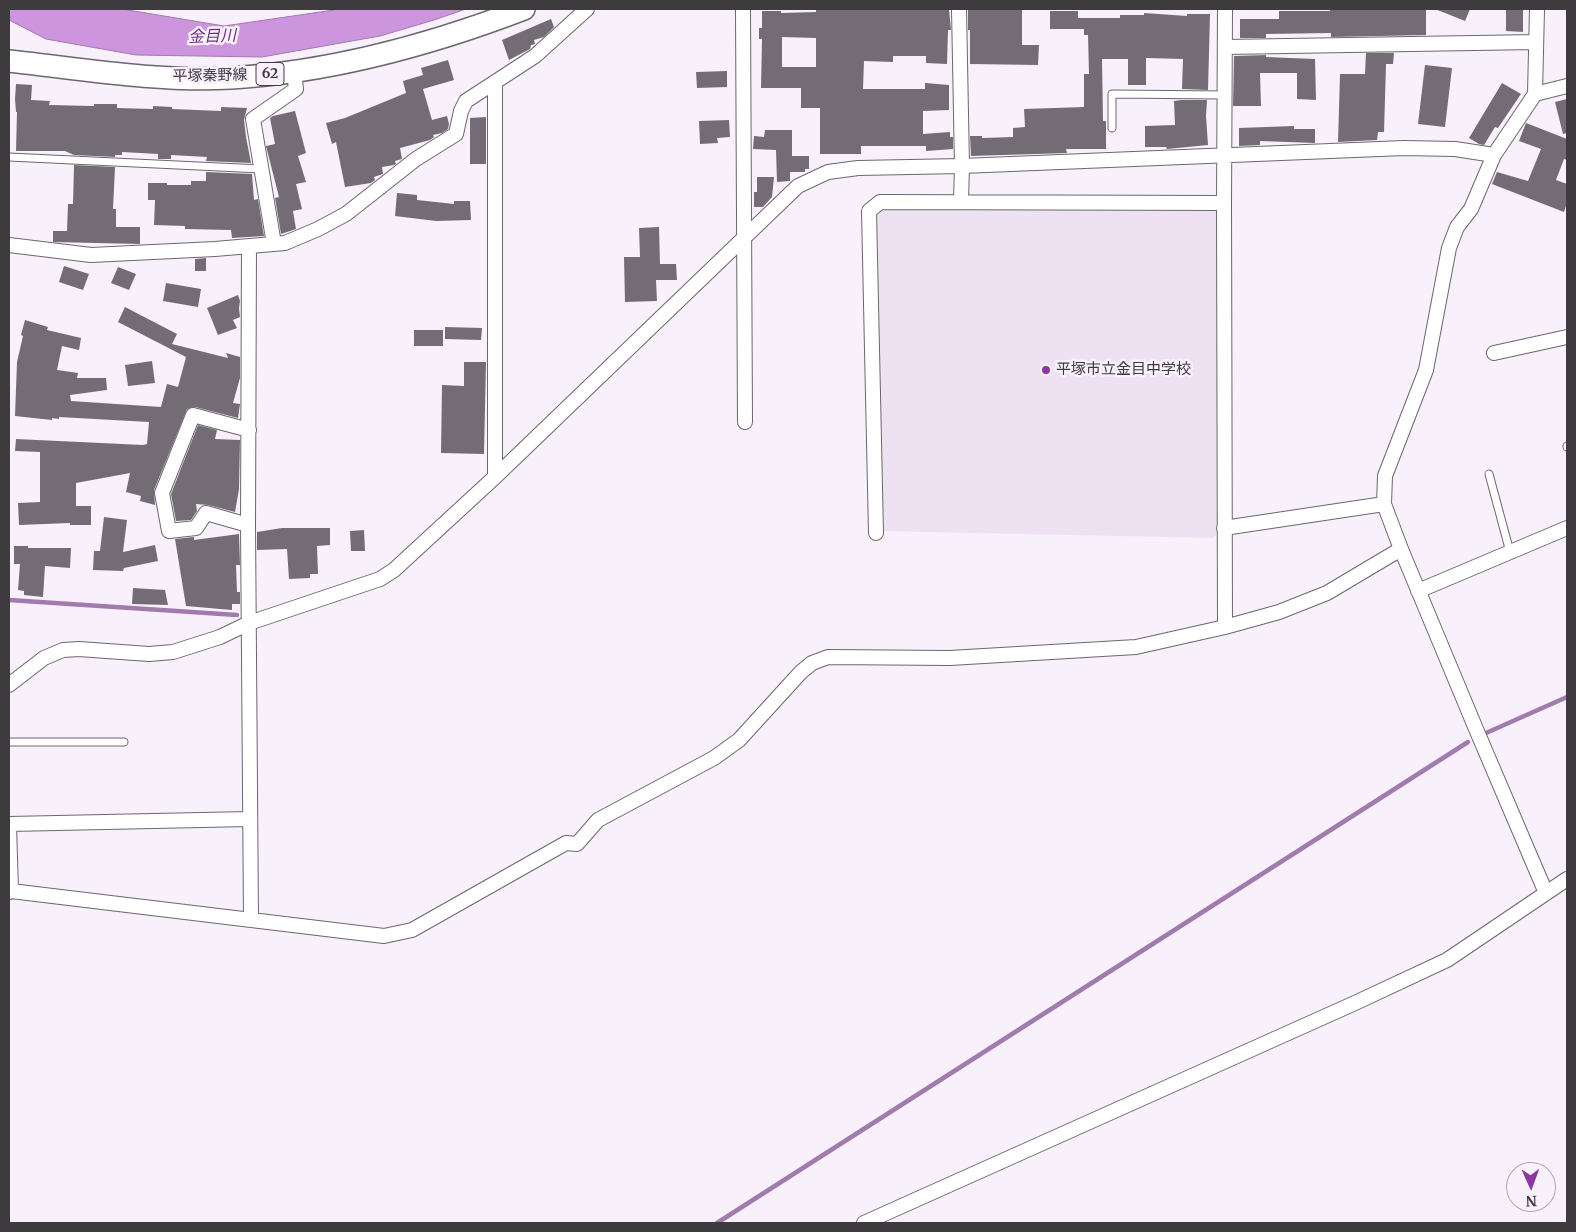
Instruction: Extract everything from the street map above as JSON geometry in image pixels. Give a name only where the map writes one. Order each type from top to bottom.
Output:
[{"type":"main road","name":"平塚秦野線","points":[[9,61],[153,77],[230,78],[294,72],[374,57],[475,28],[524,9]]},
{"type":"street","points":[[9,245],[91,255],[285,243],[318,229],[346,214],[416,159],[456,134],[461,111],[466,101],[535,56],[587,9]]},
{"type":"street","points":[[743,9],[745,422]]},
{"type":"street","points":[[958,9],[962,166],[961,201]]},
{"type":"street","points":[[1225,627],[1224,95],[1226,9]]},
{"type":"street","points":[[1537,9],[1535,94],[1494,156],[1471,209],[1457,228],[1449,248],[1426,370],[1386,476],[1384,504],[1418,591],[1546,893]]},
{"type":"street","points":[[1225,47],[1536,42]]},
{"type":"street","points":[[274,244],[253,119],[296,89],[294,72]]},
{"type":"street","points":[[495,82],[495,477]]},
{"type":"street","points":[[1535,94],[1567,86]]},
{"type":"street","points":[[9,685],[44,658],[63,650],[80,648],[149,654],[173,652],[220,637],[249,623],[380,579],[394,570],[495,477],[798,186],[828,172],[858,168],[962,166],[1404,148],[1455,149],[1494,156]]},
{"type":"street","points":[[876,533],[869,211],[880,202],[1224,203]]},
{"type":"street","points":[[249,246],[248,525],[251,920]]},
{"type":"street","points":[[1494,353],[1567,337]]},
{"type":"street","points":[[248,525],[206,513],[196,528],[169,531],[162,493],[193,415],[249,430]]},
{"type":"street","points":[[1224,528],[1384,504]]},
{"type":"street","points":[[1418,591],[1567,528]]},
{"type":"street","points":[[250,819],[9,824],[10,892],[384,936],[412,930],[566,843],[577,844],[598,820],[714,758],[739,740],[812,663],[828,656],[950,658],[1136,648],[1279,612],[1328,593],[1401,549]]},
{"type":"street","points":[[864,1223],[1447,960],[1567,879]]},
{"type":"lane","points":[[1112,128],[1112,94],[1224,95]]},
{"type":"lane","points":[[9,157],[261,169]]},
{"type":"lane","points":[[1489,474],[1510,552]]},
{"type":"lane","points":[[9,742],[124,742]]},
{"type":"shaded area","name":"平塚市立金目中学校","points":[[1213,206],[1217,211],[1218,533],[1213,538],[879,531],[874,213],[878,210]]},
{"type":"water","name":"金目川","points":[[9,9],[122,9],[224,26],[341,9],[466,9],[380,36],[262,57],[136,55],[46,39],[9,20]]},
{"type":"building","points":[[816,9],[949,9],[951,30],[948,30],[947,64],[926,63],[926,56],[893,56],[893,62],[864,61],[863,89],[925,89],[925,83],[949,85],[949,110],[923,111],[923,134],[950,132],[950,137],[953,137],[953,149],[926,151],[926,146],[861,146],[861,154],[820,154],[820,108],[801,108],[801,88],[761,88],[762,39],[759,39],[759,28],[762,28],[762,11],[781,11],[781,13],[816,12]],"holes":[[[782,37],[816,38],[816,67],[782,67]]]},
{"type":"building","points":[[1330,9],[1426,9],[1426,35],[1331,37],[1331,33],[1266,34],[1266,38],[1240,38],[1240,19],[1279,19],[1279,11],[1330,11]]},
{"type":"building","points":[[1435,9],[1470,9],[1465,21]]},
{"type":"building","points":[[1506,9],[1523,9],[1523,32],[1506,31]]},
{"type":"building","points":[[968,10],[1022,10],[1022,45],[1039,45],[1038,65],[970,64]]},
{"type":"building","points":[[1050,11],[1078,11],[1078,18],[1120,18],[1120,15],[1144,15],[1144,13],[1187,16],[1187,14],[1210,14],[1208,90],[1182,89],[1183,59],[1146,58],[1146,85],[1128,85],[1128,59],[1102,59],[1103,121],[1106,121],[1106,149],[1066,149],[1067,153],[971,156],[970,136],[982,136],[982,138],[1013,137],[1013,128],[1025,127],[1024,109],[1084,107],[1084,74],[1089,74],[1088,35],[1084,35],[1084,29],[1050,29]]},
{"type":"building","points":[[551,19],[554,27],[544,37],[534,40],[535,44],[531,45],[530,49],[509,60],[502,40]]},
{"type":"building","points":[[1366,53],[1394,53],[1393,64],[1386,64],[1384,132],[1378,132],[1377,140],[1338,142],[1340,74],[1365,74]]},
{"type":"building","points":[[1266,55],[1266,57],[1315,59],[1316,100],[1297,99],[1297,73],[1260,73],[1261,106],[1233,106],[1234,56]]},
{"type":"building","points":[[448,60],[454,80],[423,89],[432,120],[447,116],[448,129],[433,135],[434,137],[430,140],[400,148],[402,159],[395,161],[396,164],[394,165],[382,167],[383,174],[374,177],[375,180],[371,183],[345,187],[336,142],[332,144],[326,123],[345,118],[406,93],[403,81],[423,75],[421,68]]},
{"type":"building","points":[[1425,65],[1452,68],[1445,127],[1418,124]]},
{"type":"building","points":[[727,71],[727,87],[697,88],[696,72]]},
{"type":"building","points":[[1502,83],[1521,94],[1498,128],[1495,127],[1484,145],[1479,144],[1469,138]]},
{"type":"building","points":[[16,84],[32,85],[31,100],[50,101],[49,105],[94,106],[94,104],[117,104],[117,108],[153,109],[153,106],[172,107],[172,109],[221,111],[221,107],[247,108],[244,120],[251,163],[206,161],[207,157],[171,155],[171,159],[158,159],[158,154],[122,152],[122,155],[115,155],[115,157],[74,155],[65,151],[16,151]]},
{"type":"building","points":[[1567,99],[1567,133],[1563,134],[1555,102]]},
{"type":"building","points":[[1207,100],[1208,145],[1167,149],[1166,147],[1145,147],[1145,126],[1175,125],[1174,101]]},
{"type":"building","points":[[295,111],[306,153],[298,156],[306,182],[296,184],[302,209],[293,211],[296,229],[281,234],[275,198],[279,197],[266,146],[275,144],[270,118]]},
{"type":"building","points":[[486,117],[486,164],[470,164],[470,118]]},
{"type":"building","points":[[729,120],[730,137],[717,138],[718,143],[700,144],[699,121]]},
{"type":"building","points":[[1526,123],[1567,139],[1567,160],[1564,159],[1556,180],[1567,184],[1567,203],[1564,212],[1492,184],[1497,172],[1528,181],[1541,149],[1519,141]]},
{"type":"building","points":[[1294,126],[1294,129],[1315,129],[1315,143],[1260,141],[1260,145],[1239,146],[1239,128]]},
{"type":"building","points":[[765,130],[792,130],[792,156],[809,156],[809,169],[805,169],[805,172],[790,172],[790,181],[777,182],[776,150],[753,149],[754,136],[764,137]]},
{"type":"building","points":[[74,165],[115,167],[113,209],[116,209],[116,227],[140,227],[140,244],[53,242],[53,231],[67,231],[68,204],[73,204]]},
{"type":"building","points":[[206,172],[252,174],[254,200],[258,199],[264,236],[232,238],[231,230],[185,229],[185,226],[154,225],[155,200],[148,200],[148,183],[191,185],[191,181],[206,181]]},
{"type":"building","points":[[757,177],[774,177],[772,197],[763,207],[754,207]]},
{"type":"building","points":[[397,193],[417,195],[417,200],[454,204],[454,201],[470,201],[471,220],[436,221],[395,216]]},
{"type":"building","points":[[659,227],[660,264],[676,264],[677,280],[656,280],[657,301],[625,302],[624,257],[640,257],[639,228]]},
{"type":"building","points":[[206,258],[206,271],[195,271],[195,259]]},
{"type":"building","points":[[64,266],[89,274],[83,290],[59,282]]},
{"type":"building","points":[[118,267],[136,274],[129,290],[111,283]]},
{"type":"building","points":[[166,283],[201,289],[198,307],[163,301]]},
{"type":"building","points":[[238,295],[240,317],[233,320],[237,328],[218,335],[207,308]]},
{"type":"building","points":[[125,307],[177,334],[172,344],[228,358],[226,353],[240,357],[240,378],[233,403],[240,404],[238,418],[195,407],[187,409],[154,490],[155,505],[140,501],[141,496],[126,492],[130,473],[76,483],[76,506],[91,506],[91,525],[70,525],[70,523],[19,525],[18,503],[40,502],[40,452],[15,451],[16,439],[143,445],[147,444],[149,422],[59,417],[59,419],[52,418],[52,420],[15,416],[17,362],[25,320],[48,327],[47,330],[81,338],[79,350],[62,346],[57,370],[78,373],[77,378],[106,378],[107,390],[70,395],[71,401],[161,407],[167,384],[178,387],[186,357],[118,322]]},
{"type":"building","points":[[445,327],[482,328],[481,340],[445,339]]},
{"type":"building","points":[[414,330],[443,330],[443,346],[414,346]]},
{"type":"building","points":[[152,361],[155,383],[128,386],[125,365]]},
{"type":"building","points":[[464,362],[486,362],[484,454],[441,453],[442,385],[464,386]]},
{"type":"building","points":[[198,425],[217,430],[215,439],[240,440],[239,489],[235,512],[196,504],[197,511],[191,520],[176,521],[171,494]]},
{"type":"building","points":[[104,517],[127,520],[123,552],[155,545],[158,561],[124,568],[123,571],[93,570],[94,551],[100,551]]},
{"type":"building","points":[[282,528],[330,528],[330,545],[317,546],[318,574],[310,574],[310,578],[289,579],[287,549],[257,550],[257,532]]},
{"type":"building","points":[[364,530],[365,551],[351,551],[350,531]]},
{"type":"building","points":[[239,534],[240,565],[236,565],[237,592],[240,592],[240,604],[232,604],[232,610],[186,606],[175,539],[194,537],[194,540]]},
{"type":"building","points":[[14,546],[28,546],[28,548],[71,548],[70,568],[45,566],[43,597],[24,595],[24,591],[18,590],[20,564],[14,564]]},
{"type":"building","points":[[133,588],[165,590],[168,605],[132,604]]},
{"type":"waterway","points":[[9,600],[237,615]]},
{"type":"waterway","points":[[1486,733],[1567,697]]},
{"type":"waterway","points":[[717,1223],[1468,742]]},
{"type":"place","name":"平塚市立金目中学校","points":[[1046,370]]}]
